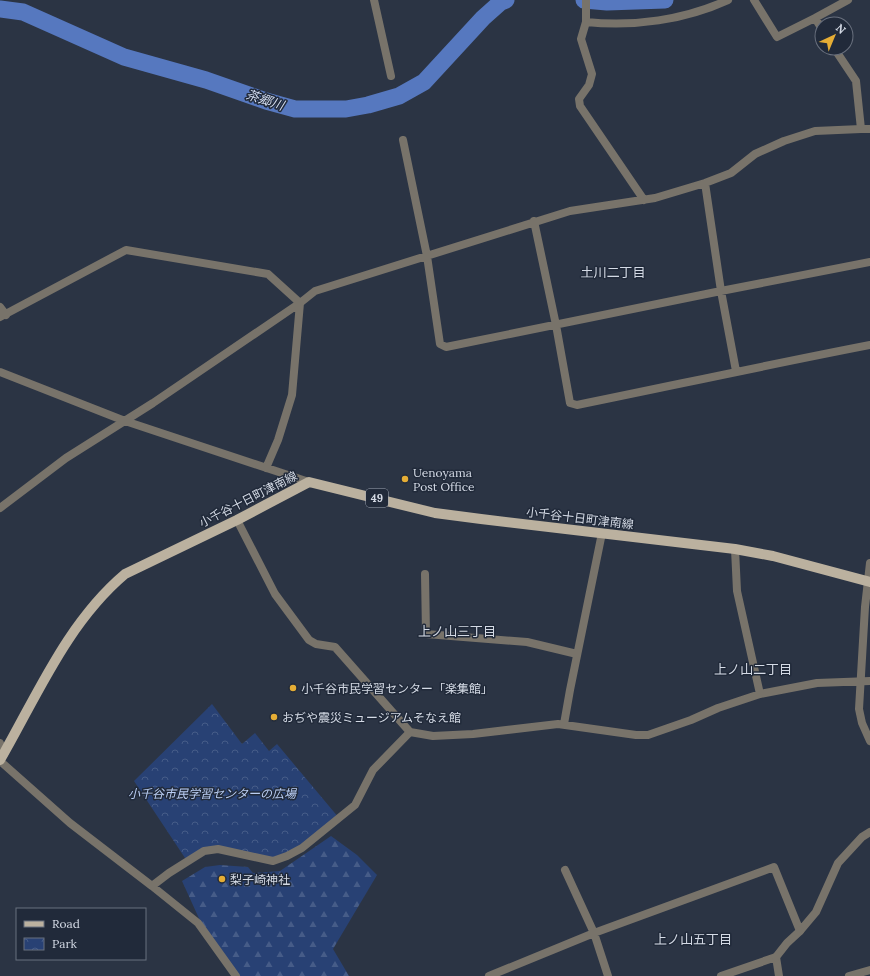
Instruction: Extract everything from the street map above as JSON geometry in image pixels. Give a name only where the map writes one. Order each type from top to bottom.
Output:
[{"type":"main road","name":"小千谷十日町津南線","points":[[1,758],[68,639],[109,588],[125,574],[237,520],[309,482],[435,513],[735,549],[773,556],[869,582]]},
{"type":"street","points":[[374,0],[391,76]]},
{"type":"street","points":[[586,0],[586,22],[580,39],[592,74],[589,85],[579,99],[580,106],[644,200]]},
{"type":"street","points":[[586,22],[608,24],[655,21],[685,16],[728,0]]},
{"type":"street","points":[[754,0],[777,37],[814,18]]},
{"type":"street","points":[[819,16],[848,0]]},
{"type":"street","points":[[839,56],[856,81],[861,129]]},
{"type":"street","points":[[0,508],[66,458],[125,421],[300,303],[315,291],[570,211],[655,198],[704,184],[731,173],[755,154],[784,140],[816,131],[870,129]]},
{"type":"street","points":[[403,140],[427,256],[440,344],[446,347],[870,262]]},
{"type":"street","points":[[704,184],[721,291],[736,371]]},
{"type":"street","points":[[534,222],[556,324],[570,403],[577,405],[653,390],[736,371],[870,345]]},
{"type":"street","points":[[0,307],[3,316],[126,250],[268,274],[300,303]]},
{"type":"street","points":[[266,468],[278,440],[292,396],[300,303]]},
{"type":"street","points":[[0,372],[125,421],[309,482]]},
{"type":"street","points":[[237,520],[275,594],[310,640],[316,644],[336,647],[410,732],[432,736],[473,734],[564,724],[636,735],[648,735],[691,720],[718,708],[760,694],[817,683],[870,681]]},
{"type":"street","points":[[564,724],[602,533]]},
{"type":"street","points":[[735,549],[737,591],[760,694]]},
{"type":"street","points":[[870,563],[862,643],[863,658],[859,709],[862,723],[870,741]]},
{"type":"street","points":[[425,574],[426,634],[527,642],[578,654]]},
{"type":"street","points":[[152,886],[204,851],[218,849],[272,861],[287,856],[302,848],[355,805],[373,770],[410,732]]},
{"type":"street","points":[[0,743],[1,758],[70,823],[198,923],[236,976]]},
{"type":"street","points":[[721,976],[776,957],[816,912],[838,863],[862,838],[870,832]]},
{"type":"street","points":[[489,976],[594,933],[774,867],[800,931]]},
{"type":"street","points":[[565,870],[594,933],[608,976]]},
{"type":"street","points":[[776,957],[779,976]]},
{"type":"street","points":[[849,976],[870,970]]},
{"type":"green space","name":"小千谷市民学習センターの広場","points":[[212,704],[242,744],[255,733],[269,751],[277,744],[339,818],[282,858],[204,851],[187,861],[134,781]]},
{"type":"green space","points":[[331,836],[357,855],[377,875],[333,949],[349,976],[236,976],[202,925],[182,881],[205,867],[220,865],[248,867],[253,873],[280,871]]},
{"type":"waterway","name":"茶郷川","points":[[0,9],[23,12],[124,57],[206,80],[266,101],[295,109],[346,109],[368,105],[399,96],[424,82],[483,18],[501,2],[506,0]]},
{"type":"waterway","name":"茶郷川","points":[[584,0],[607,2],[665,0]]},
{"type":"place","name":"Uenoyama Post Office","points":[[405,479]]},
{"type":"place","name":"小千谷市民学習センター「楽集館」","points":[[293,688]]},
{"type":"place","name":"おぢや震災ミュージアムそなえ館","points":[[274,717]]},
{"type":"place","name":"梨子崎神社","points":[[222,879]]},
{"type":"district","name":"土川二丁目","points":[[613,272]]},
{"type":"district","name":"上ノ山三丁目","points":[[457,631]]},
{"type":"district","name":"上ノ山二丁目","points":[[753,669]]},
{"type":"district","name":"上ノ山五丁目","points":[[693,939]]}]
